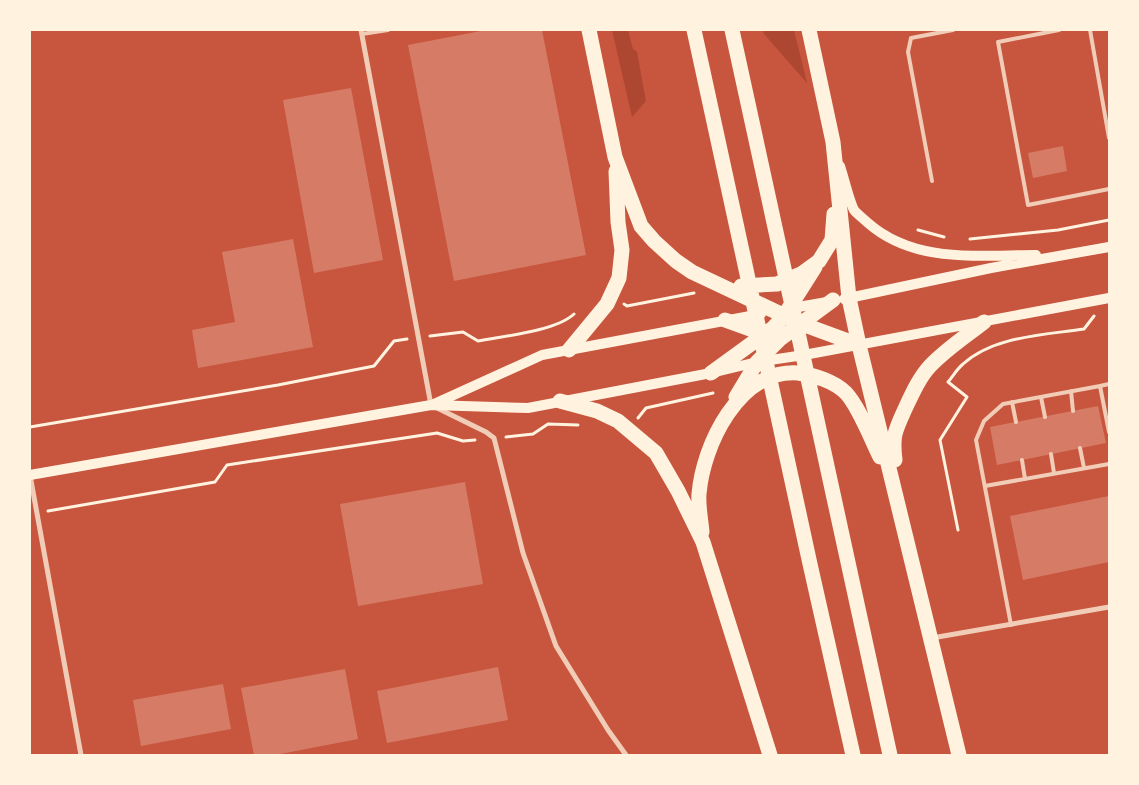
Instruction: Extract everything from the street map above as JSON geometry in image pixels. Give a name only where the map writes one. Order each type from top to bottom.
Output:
[{"type":"highway","points":[[569,350],[607,304],[618,278],[622,250],[618,222],[615,157],[589,30]]},
{"type":"highway","points":[[694,30],[853,755]]},
{"type":"highway","points":[[732,30],[890,755]]},
{"type":"highway","points":[[809,30],[833,142],[849,298],[959,755]]},
{"type":"highway","points":[[615,157],[641,226],[676,261],[692,272],[782,312],[802,324],[859,345]]},
{"type":"highway","points":[[703,542],[699,496],[706,458],[728,412],[773,336],[782,312],[832,240],[838,181]]},
{"type":"highway","points":[[725,287],[777,284],[801,274],[819,261]]},
{"type":"highway","points":[[711,373],[773,336],[802,324],[833,300]]},
{"type":"highway","points":[[725,320],[773,336],[793,346],[846,393],[861,417],[893,485]]},
{"type":"highway","points":[[910,553],[893,445],[894,433],[914,390],[930,366],[950,347],[984,322]]},
{"type":"highway","points":[[728,412],[751,389],[767,378],[780,375],[793,373],[812,374],[834,384],[846,393]]},
{"type":"highway","points":[[560,401],[597,411],[618,421],[656,453],[678,490],[703,542],[770,755]]},
{"type":"main road","points":[[833,142],[854,210],[877,230],[897,242],[941,255],[1057,256]]},
{"type":"main road","points":[[431,405],[542,355],[725,320],[782,312],[833,300],[1109,247]]},
{"type":"main road","points":[[30,475],[431,405],[528,408],[711,373],[757,362],[859,345],[1109,298]]},
{"type":"street","points":[[361,32],[431,405],[486,432],[494,438],[523,553],[556,646],[608,730],[626,755]]},
{"type":"street","points":[[30,475],[81,755]]},
{"type":"street","points":[[930,638],[1109,607]]},
{"type":"lane","points":[[361,32],[388,30]]},
{"type":"lane","points":[[932,181],[908,52],[911,38],[953,30]]},
{"type":"lane","points":[[1059,30],[998,42],[1028,205],[1109,189]]},
{"type":"lane","points":[[1090,30],[1109,138]]},
{"type":"lane","points":[[1010,625],[976,440],[984,421],[1003,404],[1109,384]]},
{"type":"lane","points":[[1100,386],[1109,432]]},
{"type":"lane","points":[[1071,391],[1074,411]]},
{"type":"lane","points":[[1041,397],[1045,417]]},
{"type":"lane","points":[[1012,402],[1016,422]]},
{"type":"lane","points":[[1080,448],[1084,468]]},
{"type":"lane","points":[[1051,454],[1054,473]]},
{"type":"lane","points":[[1022,460],[1025,479]]},
{"type":"lane","points":[[985,486],[1109,464]]},
{"type":"path","points":[[965,240],[1058,230],[1109,220]]},
{"type":"path","points":[[918,230],[946,238]]},
{"type":"path","points":[[610,296],[627,306],[694,293]]},
{"type":"path","points":[[30,428],[374,366],[394,341],[463,332],[478,341],[537,330],[567,321],[580,308]]},
{"type":"path","points":[[958,530],[940,440],[967,397],[948,382],[962,364],[980,352],[1011,340],[1084,329],[1094,316],[1102,314]]},
{"type":"path","points":[[628,429],[646,408],[712,393]]},
{"type":"path","points":[[37,513],[215,482],[227,465],[438,434],[463,441],[533,434],[548,424],[583,426]]},
{"type":"shaded area","points":[[612,30],[628,30],[633,49],[637,52],[646,101],[632,117]]},
{"type":"shaded area","points":[[763,30],[794,30],[807,83],[764,34]]},
{"type":"building","points":[[486,30],[542,30],[586,255],[454,281],[408,45]]},
{"type":"building","points":[[351,88],[383,260],[314,273],[283,100]]},
{"type":"building","points":[[1063,146],[1067,171],[1033,178],[1028,153]]},
{"type":"building","points":[[293,239],[313,347],[198,368],[192,330],[235,322],[222,252]]},
{"type":"building","points":[[1098,406],[1106,443],[997,465],[990,427]]},
{"type":"building","points":[[465,482],[483,584],[358,606],[340,504]]},
{"type":"building","points":[[1109,496],[1109,562],[1023,580],[1010,516]]},
{"type":"building","points":[[498,667],[508,720],[387,743],[377,691]]},
{"type":"building","points":[[345,669],[358,739],[275,755],[254,755],[241,688]]},
{"type":"building","points":[[223,684],[231,729],[141,746],[133,700]]}]
